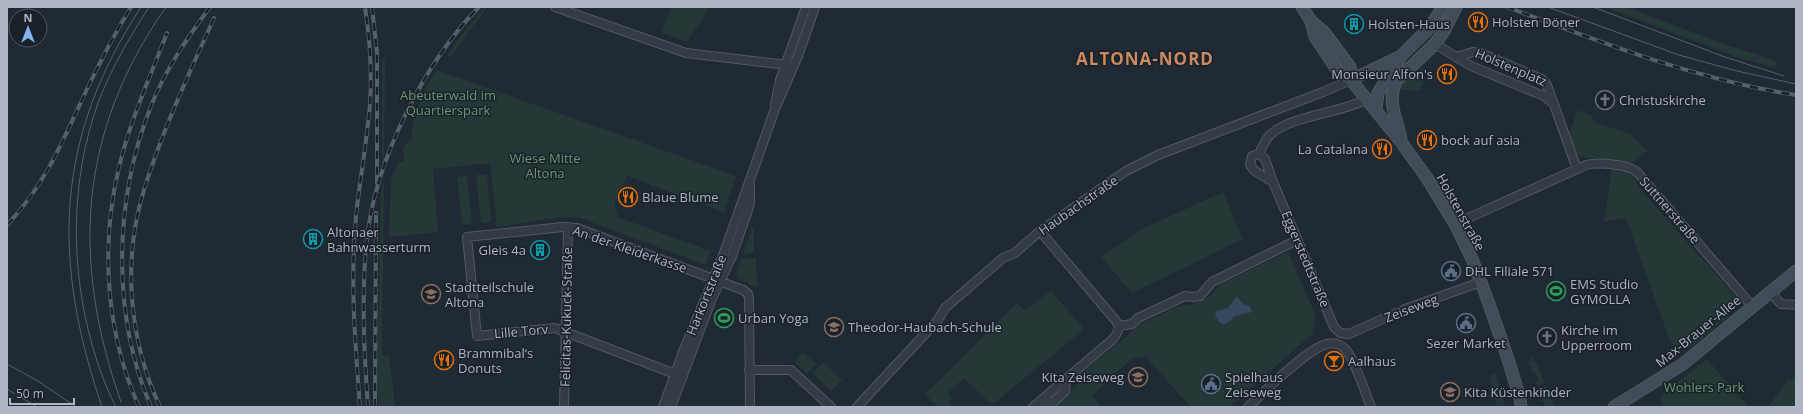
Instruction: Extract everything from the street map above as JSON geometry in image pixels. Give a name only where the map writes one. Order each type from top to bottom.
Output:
[{"type":"main road","name":"Holstenstraße","points":[[1302,7],[1311,21],[1324,32],[1350,67],[1351,80],[1376,109],[1401,142],[1427,178],[1455,224],[1481,282],[1507,356],[1521,405]]},
{"type":"main road","points":[[1376,109],[1378,93],[1401,56],[1429,28],[1443,7]]},
{"type":"main road","points":[[1401,142],[1398,124],[1392,109],[1392,91],[1396,80],[1435,44],[1444,31],[1456,7]]},
{"type":"main road","points":[[1351,80],[1401,56]]},
{"type":"main road","name":"Max-Brauer-Allee","points":[[1614,407],[1683,364],[1752,306],[1794,276]]},
{"type":"street","points":[[555,7],[686,53],[789,66]]},
{"type":"street","name":"Harkortstraße","points":[[789,66],[806,7]]},
{"type":"street","name":"Harkortstraße","points":[[671,407],[679,376],[716,279],[732,256],[750,204],[750,184],[775,109],[777,90],[816,7]]},
{"type":"street","name":"Holstenplatz","points":[[1435,44],[1470,66],[1544,96],[1553,103]]},
{"type":"street","name":"Holstenplatz","points":[[1456,57],[1474,52],[1481,52],[1542,78],[1547,85],[1577,169]]},
{"type":"street","name":"Haubachstraße","points":[[857,407],[938,320],[945,308],[1003,258],[1015,253],[1040,230],[1095,191],[1142,162],[1351,80]]},
{"type":"street","points":[[1273,182],[1255,171],[1250,165],[1252,156],[1259,154],[1269,136],[1278,129],[1352,106],[1367,98]]},
{"type":"street","name":"Eggerstedtstraße","points":[[1259,154],[1265,159],[1273,182],[1334,327],[1342,334]]},
{"type":"street","name":"Suttnerstraße","points":[[1455,224],[1586,165],[1596,164],[1625,166],[1634,169],[1752,306]]},
{"type":"street","name":"An der Kleiderkasse","points":[[477,336],[467,237],[568,227],[581,229],[743,290],[749,296],[750,370]]},
{"type":"street","name":"Felicitas-Kukuck-Straße","points":[[564,407],[568,227]]},
{"type":"street","points":[[1035,406],[1115,336],[1119,326],[1116,320],[1040,230]]},
{"type":"street","points":[[1119,326],[1132,324],[1138,318],[1186,296],[1200,296],[1212,282],[1297,240]]},
{"type":"street","name":"Zeiseweg","points":[[1342,334],[1349,334],[1405,309],[1481,282]]},
{"type":"street","points":[[1770,292],[1781,304],[1796,305]]},
{"type":"street","name":"Lille Torv","points":[[477,336],[555,328],[679,376]]},
{"type":"street","points":[[1248,407],[1308,353],[1328,343],[1339,344],[1348,352],[1371,407]]},
{"type":"street","points":[[750,407],[750,370],[791,370],[831,407]]},
{"type":"street","name":"Harkortstraße","points":[[663,407],[679,376]]},
{"type":"green space","points":[[485,7],[487,7],[450,57],[447,56],[456,42]]},
{"type":"green space","points":[[671,7],[710,7],[687,42],[662,33]]},
{"type":"green space","points":[[1448,7],[1452,7],[1443,26],[1428,47],[1394,75],[1428,39],[1439,24]]},
{"type":"green space","points":[[1605,7],[1627,7],[1724,44],[1777,61],[1775,68],[1739,58]]},
{"type":"green space","points":[[382,59],[385,59],[384,157],[382,165]]},
{"type":"green space","points":[[1426,67],[1420,91],[1401,90],[1404,82],[1410,76],[1418,70]]},
{"type":"green space","name":"Wiese Mitte Altona","points":[[437,70],[736,176],[724,212],[627,176],[614,205],[618,217],[710,251],[706,265],[578,217],[562,217],[497,227],[490,163],[433,169],[438,232],[389,237],[391,181],[398,162],[404,161],[403,154],[405,145],[412,138],[413,119],[427,84]]},
{"type":"green space","points":[[1578,110],[1592,116],[1595,123],[1631,134],[1647,151],[1625,168],[1642,191],[1737,298],[1678,347],[1671,344],[1626,218],[1604,222],[1613,161],[1581,157],[1576,153],[1569,134]]},
{"type":"green space","points":[[487,174],[491,222],[481,223],[476,175]]},
{"type":"green space","points":[[467,176],[472,224],[462,225],[457,177]]},
{"type":"green space","points":[[384,179],[382,356],[389,355],[395,407],[379,407],[377,386],[381,192]]},
{"type":"green space","points":[[1223,192],[1243,239],[1132,293],[1101,257],[1142,229]]},
{"type":"green space","points":[[752,227],[754,227],[754,252],[743,255]]},
{"type":"green space","points":[[1288,252],[1316,316],[1312,334],[1229,407],[1191,407],[1145,356],[1131,359],[1092,395],[1102,407],[1053,407],[1075,388],[1081,374],[1139,325],[1176,307],[1193,304],[1210,296],[1223,283]]},
{"type":"green space","points":[[756,258],[757,286],[754,286],[737,278],[737,272],[741,259]]},
{"type":"green space","points":[[1051,291],[1084,329],[992,405],[964,378],[948,393],[951,399],[948,402],[953,407],[937,407],[925,394],[1017,303],[1025,311]]},
{"type":"green space","points":[[1727,314],[1729,316],[1690,348],[1689,345]]},
{"type":"green space","points":[[803,353],[816,364],[807,374],[794,362]]},
{"type":"green space","points":[[1533,356],[1545,383],[1537,386],[1536,381],[1538,380],[1535,372],[1533,373],[1528,363]]},
{"type":"green space","name":"Wohlers Park","points":[[1707,359],[1748,407],[1662,407],[1661,395]]},
{"type":"green space","points":[[823,362],[842,380],[831,391],[813,373]]},
{"type":"green space","points":[[1496,374],[1505,407],[1497,407],[1490,379],[1490,376]]},
{"type":"green space","name":"Wohlers Park","points":[[1794,375],[1796,375],[1796,407],[1768,407],[1788,380],[1793,380]]},
{"type":"green space","points":[[1546,386],[1554,407],[1545,407],[1538,389]]},
{"type":"water","points":[[1237,296],[1243,304],[1250,306],[1252,312],[1235,316],[1226,324],[1221,324],[1215,316],[1216,311],[1228,308]]},
{"type":"tram line","points":[[102,407],[86,353],[75,301],[69,251],[70,202],[77,153],[91,105],[112,56],[141,7]]},
{"type":"tram line","points":[[116,407],[98,363],[85,318],[77,256],[76,225],[78,194],[82,163],[98,103],[121,54],[149,7]]},
{"type":"tram line","points":[[121,402],[105,349],[95,298],[90,248],[92,198],[100,149],[115,101],[137,54],[166,7]]},
{"type":"tram line","points":[[1548,7],[1679,55],[1737,71],[1796,84]]},
{"type":"tram line","points":[[1593,7],[1725,57],[1784,76]]},
{"type":"tram line","points":[[7,364],[38,381],[76,407]]},
{"type":"tram line","points":[[7,389],[37,407]]},
{"type":"railway","points":[[7,225],[33,193],[53,160],[98,67],[131,7]]},
{"type":"railway","points":[[151,407],[138,371],[129,334],[124,295],[122,256],[124,218],[130,179],[139,142],[151,106],[163,80],[178,54],[210,7]]},
{"type":"railway","points":[[360,407],[355,335],[353,263],[356,216],[371,92],[370,56],[365,7]]},
{"type":"railway","points":[[372,7],[377,53],[377,183]]},
{"type":"railway","points":[[368,407],[365,365],[364,280],[367,238],[372,208],[392,145],[406,114],[422,84],[440,56],[459,30],[479,7]]},
{"type":"railway","points":[[1507,7],[1613,46],[1685,70],[1722,80],[1796,95]]},
{"type":"railway","points":[[160,407],[141,355],[136,328],[132,300],[131,272],[133,244],[137,217],[151,168],[176,103],[214,18]]},
{"type":"railway","points":[[139,407],[128,379],[119,349],[113,319],[108,258],[109,227],[119,167],[129,133],[167,33]]},
{"type":"railway","points":[[375,407],[376,213]]},
{"type":"place","name":"Holsten Döner","points":[[1478,22]]},
{"type":"place","name":"Holsten-Haus","points":[[1354,24]]},
{"type":"place","name":"Monsieur Alfon's","points":[[1447,74]]},
{"type":"place","name":"Christuskirche","points":[[1605,100]]},
{"type":"place","name":"bock auf asia","points":[[1427,140]]},
{"type":"place","name":"La Catalana","points":[[1382,149]]},
{"type":"place","name":"Blaue Blume","points":[[628,197]]},
{"type":"place","name":"Altonaer Bahnwasserturm","points":[[313,239]]},
{"type":"place","name":"Gleis 4a","points":[[540,250]]},
{"type":"place","name":"DHL Filiale 571","points":[[1451,271]]},
{"type":"place","name":"EMS Studio GYMOLLA","points":[[1556,291]]},
{"type":"place","name":"Stadtteilschule Altona","points":[[431,294]]},
{"type":"place","name":"Urban Yoga","points":[[724,318]]},
{"type":"place","name":"Sezer Market","points":[[1466,323]]},
{"type":"place","name":"Theodor-Haubach-Schule","points":[[834,327]]},
{"type":"place","name":"Kirche im Upperroom","points":[[1547,337]]},
{"type":"place","name":"Brammibal‘s Donuts","points":[[444,360]]},
{"type":"place","name":"Aalhaus","points":[[1334,361]]},
{"type":"place","name":"Kita Zeiseweg","points":[[1138,377]]},
{"type":"place","name":"Spielhaus Zeiseweg","points":[[1211,384]]},
{"type":"place","name":"Kita Küstenkinder","points":[[1450,392]]},
{"type":"district","name":"ALTONA-NORD","points":[[1145,59]]},
{"type":"park label","name":"Abeuterwald im Quartierspark","points":[[448,102]]}]
